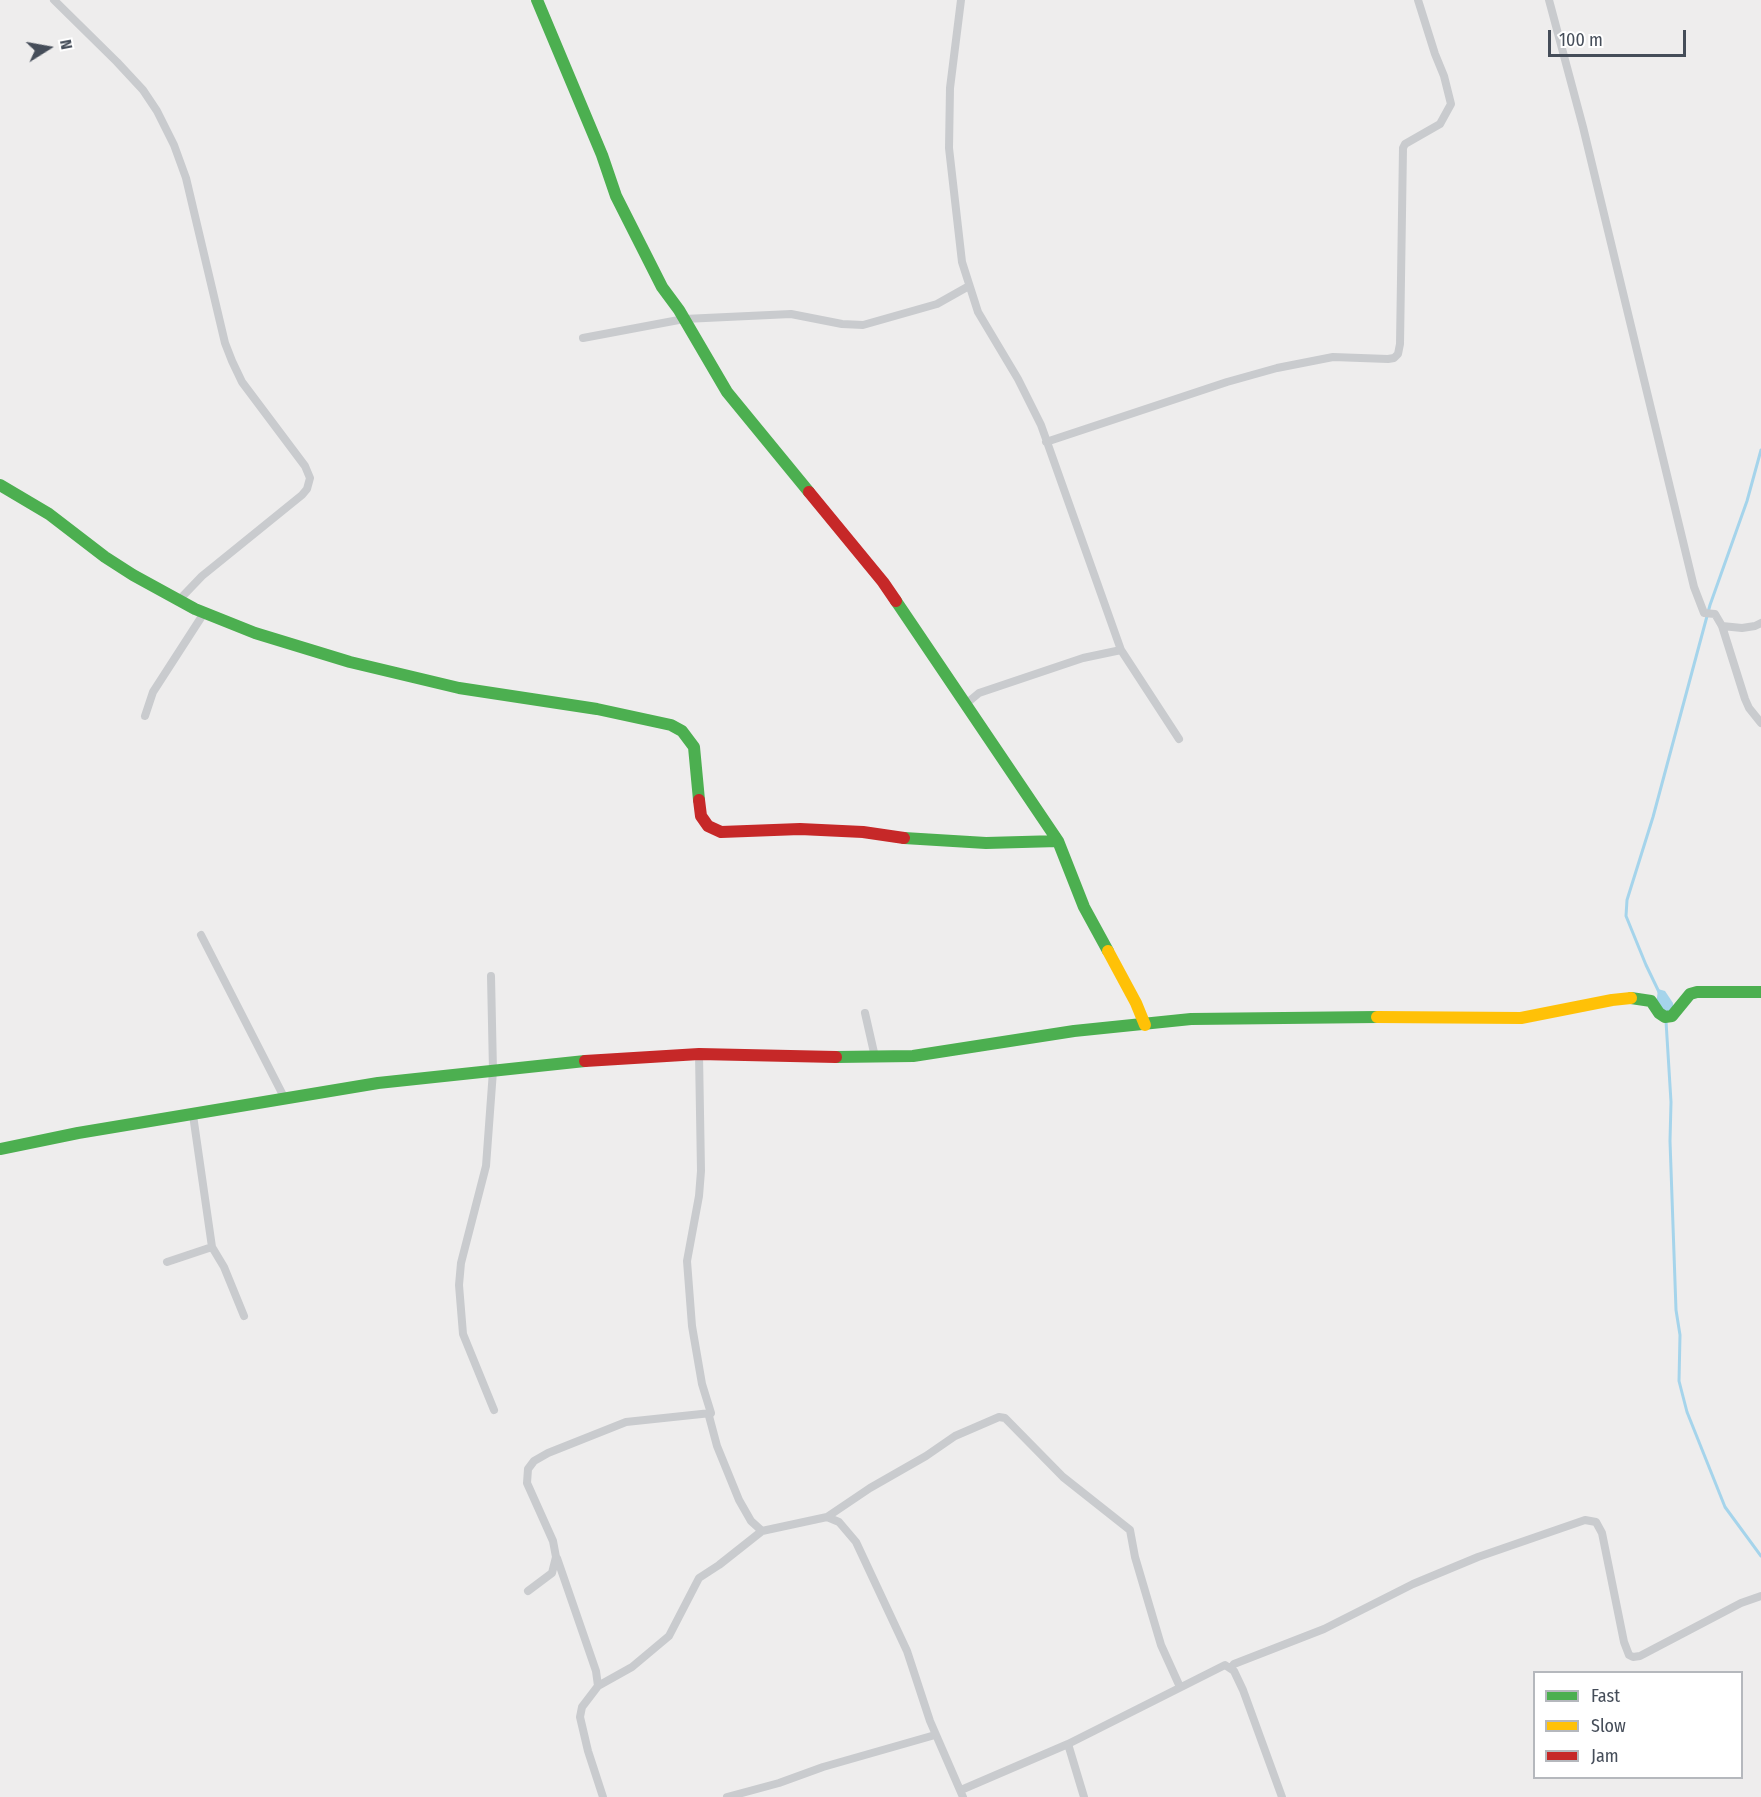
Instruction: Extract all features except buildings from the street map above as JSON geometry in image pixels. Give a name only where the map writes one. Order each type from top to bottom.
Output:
[{"type":"street","points":[[54,0],[143,90],[157,111],[174,145],[186,178],[225,343],[232,361],[242,382],[305,466],[310,478],[307,489],[302,495],[273,521],[202,576],[179,600]]},
{"type":"street","points":[[537,0],[602,154],[616,196],[662,287],[728,392],[884,582],[1058,841],[1084,907],[1136,1003],[1145,1025]]},
{"type":"street","points":[[961,0],[950,88],[949,148],[962,262],[969,286],[978,312],[1034,409],[1121,650],[1179,739]]},
{"type":"street","points":[[1046,442],[1276,368],[1333,357],[1388,359],[1398,354],[1400,345],[1402,148],[1440,124],[1451,104],[1419,0]]},
{"type":"street","points":[[1549,0],[1583,128],[1694,586],[1704,613],[1716,614],[1722,626],[1745,699],[1761,723]]},
{"type":"street","points":[[584,338],[684,319],[791,314],[842,324],[862,325],[937,304],[969,286]]},
{"type":"street","points":[[0,485],[49,514],[105,557],[133,575],[204,612],[255,633],[350,662],[459,688],[597,710],[671,725],[682,731],[694,747],[701,816],[714,830],[721,832],[800,830],[863,832],[918,840],[986,843],[1058,841]]},
{"type":"street","points":[[145,716],[153,692],[204,612]]},
{"type":"street","points":[[1722,626],[1742,628],[1761,623]]},
{"type":"street","points":[[970,708],[967,703],[979,693],[1083,658],[1121,650]]},
{"type":"street","points":[[201,935],[285,1099]]},
{"type":"street","points":[[491,976],[493,1071],[486,1166],[461,1263],[459,1285],[464,1334],[494,1410]]},
{"type":"street","points":[[0,1149],[78,1133],[378,1083],[607,1059],[699,1054],[913,1056],[1074,1031],[1191,1019],[1414,1016],[1521,1018],[1582,1005],[1637,998],[1651,1001],[1659,1013],[1665,1017],[1672,1016],[1690,994],[1697,992],[1761,992]]},
{"type":"street","points":[[865,1013],[875,1057]]},
{"type":"street","points":[[699,1054],[701,1171],[699,1196],[687,1261],[692,1326],[714,1436],[732,1485],[751,1521],[762,1531]]},
{"type":"street","points":[[193,1115],[212,1247],[224,1267],[244,1316]]},
{"type":"street","points":[[167,1262],[212,1247]]},
{"type":"street","points":[[598,1686],[596,1671],[556,1557],[553,1541],[527,1483],[528,1469],[534,1461],[548,1453],[626,1422],[711,1413]]},
{"type":"street","points":[[603,1797],[580,1717],[582,1707],[598,1686],[632,1667],[660,1645],[674,1626],[699,1578],[762,1531],[826,1517],[955,1436],[999,1417],[1005,1418],[1063,1477],[1096,1505],[1129,1528],[1138,1568],[1161,1645],[1180,1687]]},
{"type":"street","points":[[826,1517],[843,1526],[865,1557],[907,1651],[935,1735],[962,1794],[1225,1665],[1231,1668],[1246,1697],[1282,1797]]},
{"type":"street","points":[[1231,1668],[1234,1664],[1324,1629],[1413,1584],[1478,1557],[1585,1520],[1596,1522],[1602,1533],[1624,1642],[1629,1655],[1633,1657],[1640,1656],[1732,1608],[1761,1596]]},
{"type":"street","points":[[528,1590],[548,1577],[554,1568],[556,1557]]},
{"type":"street","points":[[727,1797],[935,1735]]},
{"type":"street","points":[[1068,1744],[1084,1797]]},
{"type":"water","points":[[1658,989],[1665,991],[1673,1003],[1673,1011],[1665,1014],[1656,1006]]},
{"type":"waterway","points":[[1659,992],[1626,916],[1627,900],[1653,817],[1710,605],[1747,501],[1761,450]]},
{"type":"waterway","points":[[1666,1021],[1671,1102],[1670,1141],[1676,1310],[1680,1335],[1679,1381],[1687,1412],[1725,1507],[1761,1556]]},
{"type":"traffic: fast","points":[[537,0],[602,155],[616,196],[662,287],[679,310],[727,392],[809,492]]},
{"type":"traffic: fast","points":[[0,485],[49,514],[105,557],[133,575],[195,609],[255,633],[350,662],[459,688],[597,709],[671,725],[682,731],[694,747],[699,800]]},
{"type":"traffic: fast","points":[[896,601],[1058,841],[1084,907],[1108,951]]},
{"type":"traffic: fast","points":[[904,838],[986,843],[1058,841]]},
{"type":"traffic: fast","points":[[1631,998],[1651,1001],[1659,1013],[1665,1017],[1672,1016],[1690,994],[1697,992],[1761,992]]},
{"type":"traffic: fast","points":[[836,1057],[913,1056],[1074,1031],[1191,1019],[1377,1017]]},
{"type":"traffic: fast","points":[[0,1149],[78,1133],[378,1083],[585,1061]]},
{"type":"traffic: slow","points":[[1108,951],[1145,1025]]},
{"type":"traffic: slow","points":[[1377,1017],[1521,1018],[1631,998]]},
{"type":"traffic: jam","points":[[809,492],[896,601]]},
{"type":"traffic: jam","points":[[699,800],[701,816],[708,826],[721,832],[800,829],[863,832],[904,838]]},
{"type":"traffic: jam","points":[[585,1061],[699,1054],[836,1057]]}]
